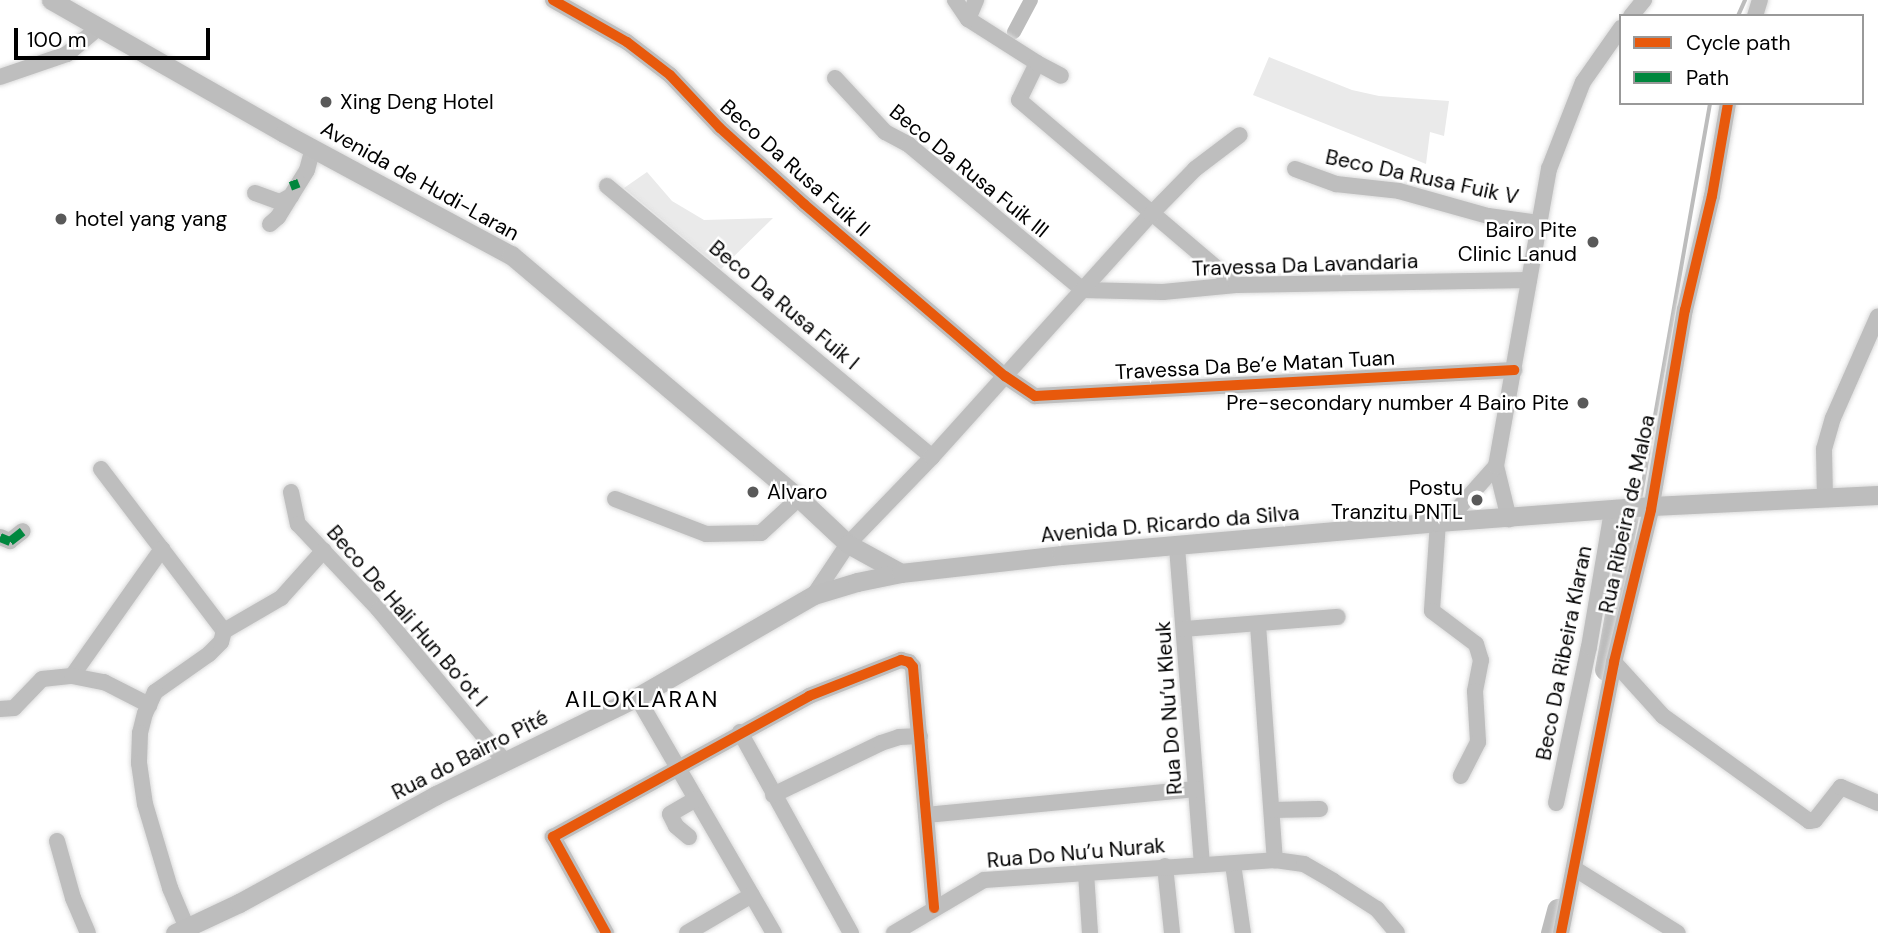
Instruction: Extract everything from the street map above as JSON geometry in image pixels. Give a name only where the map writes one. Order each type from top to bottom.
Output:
[{"type":"main road","name":"Avenida de Hudi-Laran","points":[[51,0],[313,148],[511,255],[799,498],[848,544],[901,573]]},
{"type":"main road","points":[[1646,507],[1878,495]]},
{"type":"main road","name":"Avenida D. Ricardo da Silva","points":[[901,573],[1062,555],[1646,507]]},
{"type":"main road","name":"Rua do Bairro Pité","points":[[181,930],[505,762],[637,697],[814,595],[901,573]]},
{"type":"street","name":"Beco Da Rusa Fuik II","points":[[553,0],[574,6],[670,75],[705,114],[785,187],[1005,376]]},
{"type":"street","points":[[955,0],[968,19],[1060,76]]},
{"type":"street","points":[[968,19],[976,0]]},
{"type":"street","points":[[1633,14],[1644,0]]},
{"type":"street","points":[[0,77],[67,54],[98,28]]},
{"type":"street","points":[[1509,519],[1496,466],[1549,169],[1583,82],[1619,32]]},
{"type":"street","points":[[1037,64],[1019,100],[1236,285]]},
{"type":"street","name":"Beco Da Rusa Fuik III","points":[[835,78],[885,132],[909,145],[1083,290]]},
{"type":"street","name":"Rua Ribeira de Maloa","points":[[1561,933],[1685,310],[1712,196],[1728,105]]},
{"type":"street","points":[[814,595],[848,544],[932,457],[1151,214],[1195,169],[1240,135]]},
{"type":"street","points":[[270,224],[278,217],[307,170],[313,148]]},
{"type":"street","name":"Beco Da Rusa Fuik V","points":[[1296,169],[1336,184],[1399,191],[1488,216],[1539,223]]},
{"type":"street","name":"Beco Da Rusa Fuik I","points":[[607,186],[932,457]]},
{"type":"street","points":[[255,193],[280,202],[294,188]]},
{"type":"street","name":"Travessa Da Lavandaria","points":[[1083,290],[1163,292],[1236,285],[1529,280]]},
{"type":"street","points":[[1825,498],[1824,449],[1833,418],[1878,316]]},
{"type":"street","name":"Travessa Da Be’e Matan Tuan","points":[[1005,376],[1035,396],[1514,370]]},
{"type":"street","points":[[1461,776],[1478,742],[1475,691],[1480,660],[1476,644],[1432,611],[1442,522],[1496,466]]},
{"type":"street","points":[[100,469],[224,631]]},
{"type":"street","name":"Beco De Hali Hun Bo’ot I","points":[[291,492],[298,524],[379,610],[505,762]]},
{"type":"street","points":[[615,499],[706,534],[761,533],[799,498]]},
{"type":"street","name":"Beco Da Ribeira Klaran","points":[[1556,803],[1614,511]]},
{"type":"street","points":[[0,537],[10,541],[23,531]]},
{"type":"street","name":"Rua Do Nu’u Kleuk","points":[[1177,547],[1202,865]]},
{"type":"street","points":[[72,676],[162,549]]},
{"type":"street","points":[[181,930],[145,803],[139,763],[140,733],[149,705],[155,692],[209,654],[221,642],[224,631],[281,598],[324,550]]},
{"type":"street","points":[[1184,629],[1338,617]]},
{"type":"street","points":[[1258,625],[1275,860]]},
{"type":"street","points":[[606,933],[554,837],[740,732],[829,687],[901,660],[909,662],[913,667],[934,908]]},
{"type":"street","points":[[1614,662],[1663,716],[1809,821],[1815,820],[1841,787],[1878,803]]},
{"type":"street","points":[[0,709],[14,708],[42,679],[72,676],[104,682],[149,705]]},
{"type":"street","points":[[637,697],[774,933]]},
{"type":"street","points":[[740,732],[851,933]]},
{"type":"street","points":[[773,795],[881,743],[899,737],[920,736]]},
{"type":"street","points":[[926,815],[1196,789]]},
{"type":"street","points":[[689,837],[676,826],[670,814],[696,799]]},
{"type":"street","points":[[1272,810],[1321,809]]},
{"type":"street","points":[[57,841],[73,898],[88,933]]},
{"type":"street","name":"Rua Do Nu’u Nurak","points":[[894,933],[984,880],[1275,860],[1304,864],[1334,881],[1377,909],[1397,933]]},
{"type":"street","points":[[1233,864],[1243,933]]},
{"type":"street","points":[[1165,866],[1172,933]]},
{"type":"street","points":[[1574,869],[1678,933]]},
{"type":"street","points":[[1086,873],[1090,933]]},
{"type":"street","points":[[687,933],[752,895]]},
{"type":"shaded area","points":[[1269,57],[1352,90],[1379,96],[1449,101],[1444,136],[1430,132],[1426,164],[1253,95]]},
{"type":"shaded area","points":[[647,172],[672,201],[704,220],[773,218],[721,269],[624,188]]},
{"type":"waterway","points":[[1014,32],[1031,0]]},
{"type":"waterway","points":[[1739,14],[1745,0]]},
{"type":"waterway","points":[[1640,501],[1710,105]]},
{"type":"waterway","points":[[1621,601],[1638,512]]},
{"type":"waterway","points":[[1606,669],[1627,554]]},
{"type":"waterway","points":[[1552,933],[1558,910]]},
{"type":"marked path","points":[[293,180],[296,188]]},
{"type":"marked path","points":[[0,537],[10,541],[23,531]]},
{"type":"cycle path","points":[[553,0],[627,42],[670,75],[720,128],[804,204],[1005,376],[1035,396],[1514,370]]},
{"type":"cycle path","points":[[1561,933],[1614,662],[1651,510],[1685,310],[1712,196],[1728,105]]},
{"type":"cycle path","points":[[606,933],[553,837],[809,696],[901,660],[909,662],[913,667],[934,908]]},
{"type":"place","name":"Xing Deng Hotel","points":[[326,102]]},
{"type":"place","name":"hotel yang yang","points":[[61,219]]},
{"type":"place","name":"Bairo Pite Clinic Lanud","points":[[1593,242]]},
{"type":"place","name":"Pre-secondary number 4 Bairo Pite","points":[[1583,403]]},
{"type":"place","name":"Alvaro","points":[[753,492]]},
{"type":"place","name":"Postu Tranzitu PNTL","points":[[1477,500]]},
{"type":"district","name":"AILOKLARAN","points":[[642,699]]}]
